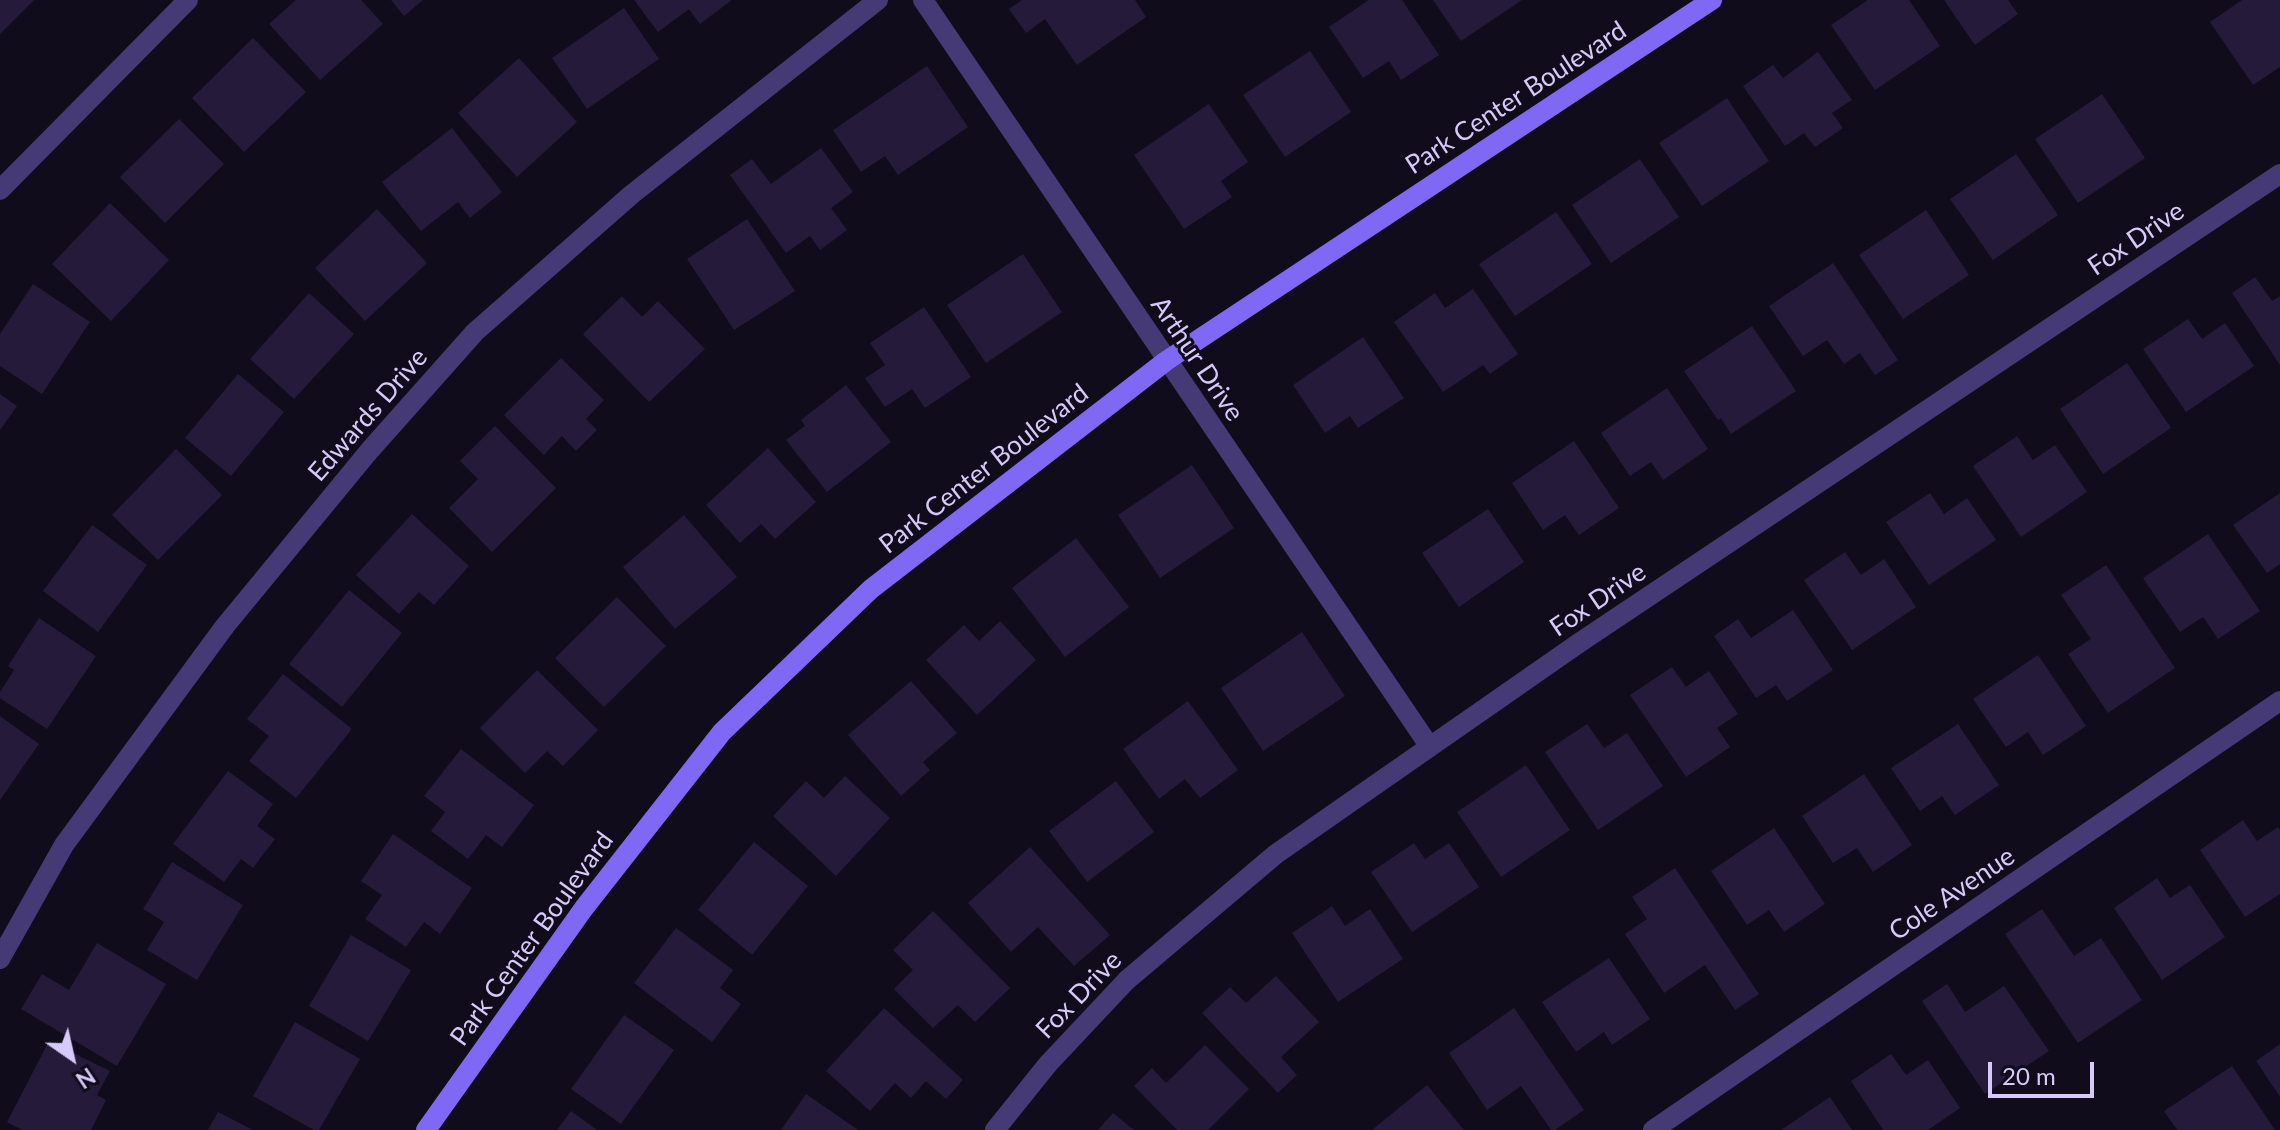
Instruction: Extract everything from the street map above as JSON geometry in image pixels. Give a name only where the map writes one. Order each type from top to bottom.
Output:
[{"type":"street","points":[[0,190],[188,0]]},
{"type":"street","name":"Edwards Drive","points":[[0,959],[64,845],[225,626],[370,450],[475,332],[631,195],[878,0]]},
{"type":"street","name":"Arthur Drive","points":[[923,0],[1430,747]]},
{"type":"street","name":"Park Center Boulevard","points":[[426,1130],[584,908],[722,732],[871,589],[1166,361],[1712,0]]},
{"type":"street","name":"Fox Drive","points":[[995,1130],[1048,1064],[1127,980],[1276,854],[1579,643],[2280,174]]},
{"type":"street","name":"Cole Avenue","points":[[1653,1130],[2280,701]]},
{"type":"building","points":[[0,0],[34,0],[0,34]]},
{"type":"building","points":[[296,0],[361,0],[383,24],[320,80],[269,24]]},
{"type":"building","points":[[391,0],[423,0],[404,16]]},
{"type":"building","points":[[634,0],[732,0],[700,24],[689,9],[658,32]]},
{"type":"building","points":[[1022,0],[1135,0],[1146,17],[1077,65],[1045,19],[1026,33],[1009,9]]},
{"type":"building","points":[[1369,0],[1402,0],[1439,55],[1401,80],[1389,61],[1363,78],[1329,27]]},
{"type":"building","points":[[1433,0],[1522,0],[1461,41]]},
{"type":"building","points":[[1868,0],[1909,0],[1940,46],[1875,90],[1831,25]]},
{"type":"building","points":[[1944,0],[2008,0],[2018,14],[1975,45]]},
{"type":"building","points":[[2242,0],[2280,0],[2280,67],[2253,85],[2210,22]]},
{"type":"building","points":[[624,8],[659,59],[587,109],[552,58]]},
{"type":"building","points":[[253,38],[306,92],[244,152],[192,98]]},
{"type":"building","points":[[1310,51],[1351,112],[1285,157],[1243,95]]},
{"type":"building","points":[[1818,52],[1852,100],[1832,113],[1843,128],[1815,147],[1804,133],[1785,146],[1743,86],[1773,65],[1783,78]]},
{"type":"building","points":[[519,58],[577,122],[517,177],[458,113]]},
{"type":"building","points":[[927,66],[968,127],[898,175],[885,156],[861,172],[833,130]]},
{"type":"building","points":[[2102,94],[2145,158],[2078,203],[2035,139]]},
{"type":"building","points":[[1727,98],[1769,161],[1702,206],[1659,143]]},
{"type":"building","points":[[1209,104],[1248,162],[1221,181],[1232,197],[1184,229],[1134,155]]},
{"type":"building","points":[[179,119],[224,164],[165,223],[120,177]]},
{"type":"building","points":[[452,128],[502,192],[470,218],[458,202],[421,231],[382,182]]},
{"type":"building","points":[[821,148],[853,192],[831,208],[847,230],[820,250],[810,236],[786,253],[730,175],[752,159],[771,184]]},
{"type":"building","points":[[2016,154],[2058,215],[1993,260],[1950,199]]},
{"type":"building","points":[[1640,159],[1679,217],[1611,263],[1572,205]]},
{"type":"building","points":[[110,203],[169,260],[111,321],[52,264]]},
{"type":"building","points":[[377,209],[427,263],[365,321],[315,268]]},
{"type":"building","points":[[1926,210],[1969,275],[1903,319],[1859,255]]},
{"type":"building","points":[[1556,212],[1592,264],[1515,316],[1479,264]]},
{"type":"building","points":[[747,219],[795,291],[734,330],[687,259]]},
{"type":"building","points":[[1023,254],[1062,312],[986,363],[947,305]]},
{"type":"building","points":[[1833,263],[1898,360],[1875,375],[1860,353],[1844,364],[1827,340],[1803,356],[1769,306]]},
{"type":"building","points":[[2255,277],[2272,301],[2280,296],[2280,365],[2232,293]]},
{"type":"building","points":[[33,284],[90,322],[42,394],[0,366],[0,334]]},
{"type":"building","points":[[1473,289],[1518,354],[1490,374],[1483,365],[1443,392],[1394,322],[1435,293],[1445,308]]},
{"type":"building","points":[[309,293],[354,334],[294,399],[250,359]]},
{"type":"building","points":[[622,296],[642,317],[658,301],[705,349],[649,402],[583,334]]},
{"type":"building","points":[[924,307],[971,377],[925,408],[912,389],[885,407],[865,378],[885,365],[870,343]]},
{"type":"building","points":[[2188,319],[2202,339],[2225,323],[2254,366],[2186,412],[2143,349]]},
{"type":"building","points":[[1752,326],[1796,391],[1731,434],[1684,371]]},
{"type":"building","points":[[1363,337],[1404,398],[1358,428],[1350,416],[1325,433],[1293,385]]},
{"type":"building","points":[[561,358],[604,400],[586,419],[597,430],[576,451],[562,436],[544,455],[504,415]]},
{"type":"building","points":[[2127,363],[2171,428],[2103,474],[2060,409]]},
{"type":"building","points":[[238,374],[284,412],[231,476],[185,438]]},
{"type":"building","points":[[846,385],[891,442],[827,492],[786,440],[805,426],[801,420]]},
{"type":"building","points":[[1667,388],[1708,449],[1663,480],[1651,462],[1630,476],[1601,433]]},
{"type":"building","points":[[0,394],[17,406],[0,430]]},
{"type":"building","points":[[495,426],[556,488],[492,552],[449,508],[478,479],[460,461]]},
{"type":"building","points":[[2017,436],[2033,460],[2055,445],[2087,492],[2021,537],[1973,466]]},
{"type":"building","points":[[1574,441],[1619,508],[1579,535],[1565,515],[1543,530],[1512,483]]},
{"type":"building","points":[[768,448],[816,502],[775,539],[761,524],[740,543],[706,505]]},
{"type":"building","points":[[176,449],[222,495],[158,560],[112,515]]},
{"type":"building","points":[[1192,465],[1234,528],[1160,578],[1118,515]]},
{"type":"building","points":[[1930,493],[1944,514],[1967,498],[1996,540],[1929,585],[1886,522]]},
{"type":"building","points":[[2280,493],[2280,564],[2267,573],[2233,525]]},
{"type":"building","points":[[1488,509],[1524,562],[1459,607],[1422,553]]},
{"type":"building","points":[[412,514],[469,566],[434,605],[419,592],[399,614],[356,575]]},
{"type":"building","points":[[684,515],[737,577],[675,629],[623,567]]},
{"type":"building","points":[[92,525],[147,565],[98,632],[43,591]]},
{"type":"building","points":[[2208,534],[2260,611],[2218,639],[2203,617],[2180,632],[2143,578]]},
{"type":"building","points":[[1076,538],[1129,607],[1065,657],[1012,588]]},
{"type":"building","points":[[1845,552],[1861,575],[1884,559],[1916,607],[1852,650],[1804,580]]},
{"type":"building","points":[[2106,565],[2175,668],[2108,713],[2068,654],[2091,639],[2061,595]]},
{"type":"building","points":[[349,590],[402,633],[342,707],[289,664]]},
{"type":"building","points":[[617,597],[666,646],[604,707],[555,658]]},
{"type":"building","points":[[1793,610],[1833,670],[1787,701],[1776,685],[1756,698],[1714,636],[1738,619],[1751,638]]},
{"type":"building","points":[[39,618],[96,656],[47,729],[0,698],[0,692],[14,670],[8,666]]},
{"type":"building","points":[[1000,621],[1036,660],[977,715],[926,660],[964,625],[979,641]]},
{"type":"building","points":[[1302,632],[1345,696],[1263,751],[1221,688]]},
{"type":"building","points":[[2038,655],[2086,726],[2043,755],[2028,732],[2006,747],[1973,699]]},
{"type":"building","points":[[1672,667],[1686,687],[1709,671],[1738,714],[1717,728],[1730,747],[1686,777],[1630,695]]},
{"type":"building","points":[[537,670],[598,730],[563,766],[547,751],[525,773],[480,728]]},
{"type":"building","points":[[283,674],[352,729],[296,798],[249,761],[269,736],[247,719]]},
{"type":"building","points":[[911,681],[957,733],[923,762],[930,770],[901,796],[848,735]]},
{"type":"building","points":[[1188,701],[1238,770],[1200,798],[1185,779],[1159,799],[1123,749]]},
{"type":"building","points":[[0,716],[39,744],[0,800]]},
{"type":"building","points":[[1587,724],[1604,748],[1627,733],[1663,786],[1598,830],[1545,752]]},
{"type":"building","points":[[1958,724],[1999,785],[1955,815],[1942,796],[1920,811],[1891,768]]},
{"type":"building","points":[[461,749],[534,805],[502,847],[486,835],[468,859],[431,831],[445,812],[424,796]]},
{"type":"building","points":[[1526,765],[1570,830],[1501,877],[1457,812]]},
{"type":"building","points":[[228,771],[273,804],[257,826],[275,839],[253,868],[241,859],[224,882],[173,844]]},
{"type":"building","points":[[1864,774],[1912,845],[1873,872],[1857,848],[1833,863],[1802,816]]},
{"type":"building","points":[[845,776],[890,818],[836,876],[773,816],[806,781],[824,798]]},
{"type":"building","points":[[1116,781],[1154,832],[1087,882],[1049,831]]},
{"type":"building","points":[[2243,820],[2257,841],[2278,827],[2280,830],[2280,894],[2245,917],[2200,850]]},
{"type":"building","points":[[1774,828],[1825,904],[1784,932],[1769,910],[1747,925],[1711,871]]},
{"type":"building","points":[[393,834],[472,888],[440,934],[424,922],[406,947],[365,919],[382,895],[361,881]]},
{"type":"building","points":[[754,842],[808,886],[752,955],[698,910]]},
{"type":"building","points":[[1414,843],[1425,859],[1449,843],[1479,887],[1412,932],[1371,872]]},
{"type":"building","points":[[1030,847],[1110,935],[1074,966],[1038,927],[1011,952],[968,903]]},
{"type":"building","points":[[172,862],[243,905],[197,980],[147,950],[164,922],[143,909]]},
{"type":"building","points":[[1675,868],[1759,994],[1735,1010],[1705,965],[1664,993],[1625,934],[1647,919],[1632,897]]},
{"type":"building","points":[[2157,878],[2170,898],[2190,885],[2225,937],[2162,980],[2114,908]]},
{"type":"building","points":[[1332,906],[1345,926],[1370,909],[1403,959],[1338,1002],[1292,933]]},
{"type":"building","points":[[2042,909],[2074,956],[2101,938],[2142,1000],[2078,1043],[2005,934]]},
{"type":"building","points":[[933,911],[1010,988],[975,1022],[958,1005],[933,1028],[894,989],[913,970],[893,950]]},
{"type":"building","points":[[676,928],[733,970],[720,988],[741,1004],[712,1042],[634,983]]},
{"type":"building","points":[[351,935],[411,970],[368,1041],[309,1006]]},
{"type":"building","points":[[97,943],[166,984],[117,1066],[21,1009],[42,974],[69,990]]},
{"type":"building","points":[[1609,958],[1650,1019],[1612,1045],[1604,1032],[1576,1052],[1542,1002]]},
{"type":"building","points":[[1276,976],[1319,1022],[1281,1057],[1297,1075],[1278,1093],[1202,1013],[1230,987],[1246,1003]]},
{"type":"building","points":[[1947,984],[1965,1012],[2004,986],[2049,1051],[1985,1094],[1922,1001]]},
{"type":"building","points":[[884,1008],[963,1080],[946,1099],[926,1081],[911,1098],[895,1083],[870,1111],[826,1071]]},
{"type":"building","points":[[1514,1008],[1584,1110],[1555,1130],[1551,1130],[1521,1086],[1487,1110],[1449,1053]]},
{"type":"building","points":[[624,1015],[674,1050],[621,1124],[571,1089]]},
{"type":"building","points":[[295,1022],[360,1059],[319,1130],[253,1096]]},
{"type":"building","points":[[49,1041],[110,1071],[97,1095],[106,1100],[91,1130],[22,1130],[7,1122]]},
{"type":"building","points":[[2280,1044],[2280,1097],[2256,1061]]},
{"type":"building","points":[[1205,1045],[1249,1089],[1208,1130],[1177,1130],[1134,1086],[1152,1068],[1166,1083]]},
{"type":"building","points":[[1891,1054],[1906,1075],[1928,1060],[1960,1108],[1928,1130],[1883,1130],[1851,1081]]},
{"type":"building","points":[[2232,1066],[2275,1130],[2177,1130],[2164,1111]]},
{"type":"building","points":[[1427,1085],[1464,1130],[1372,1130]]},
{"type":"building","points":[[806,1094],[858,1130],[781,1130]]},
{"type":"building","points":[[1830,1097],[1852,1130],[1781,1130]]},
{"type":"building","points":[[571,1111],[597,1130],[557,1130]]},
{"type":"building","points":[[218,1112],[253,1130],[208,1130]]},
{"type":"building","points":[[1113,1113],[1134,1130],[1098,1130]]}]
